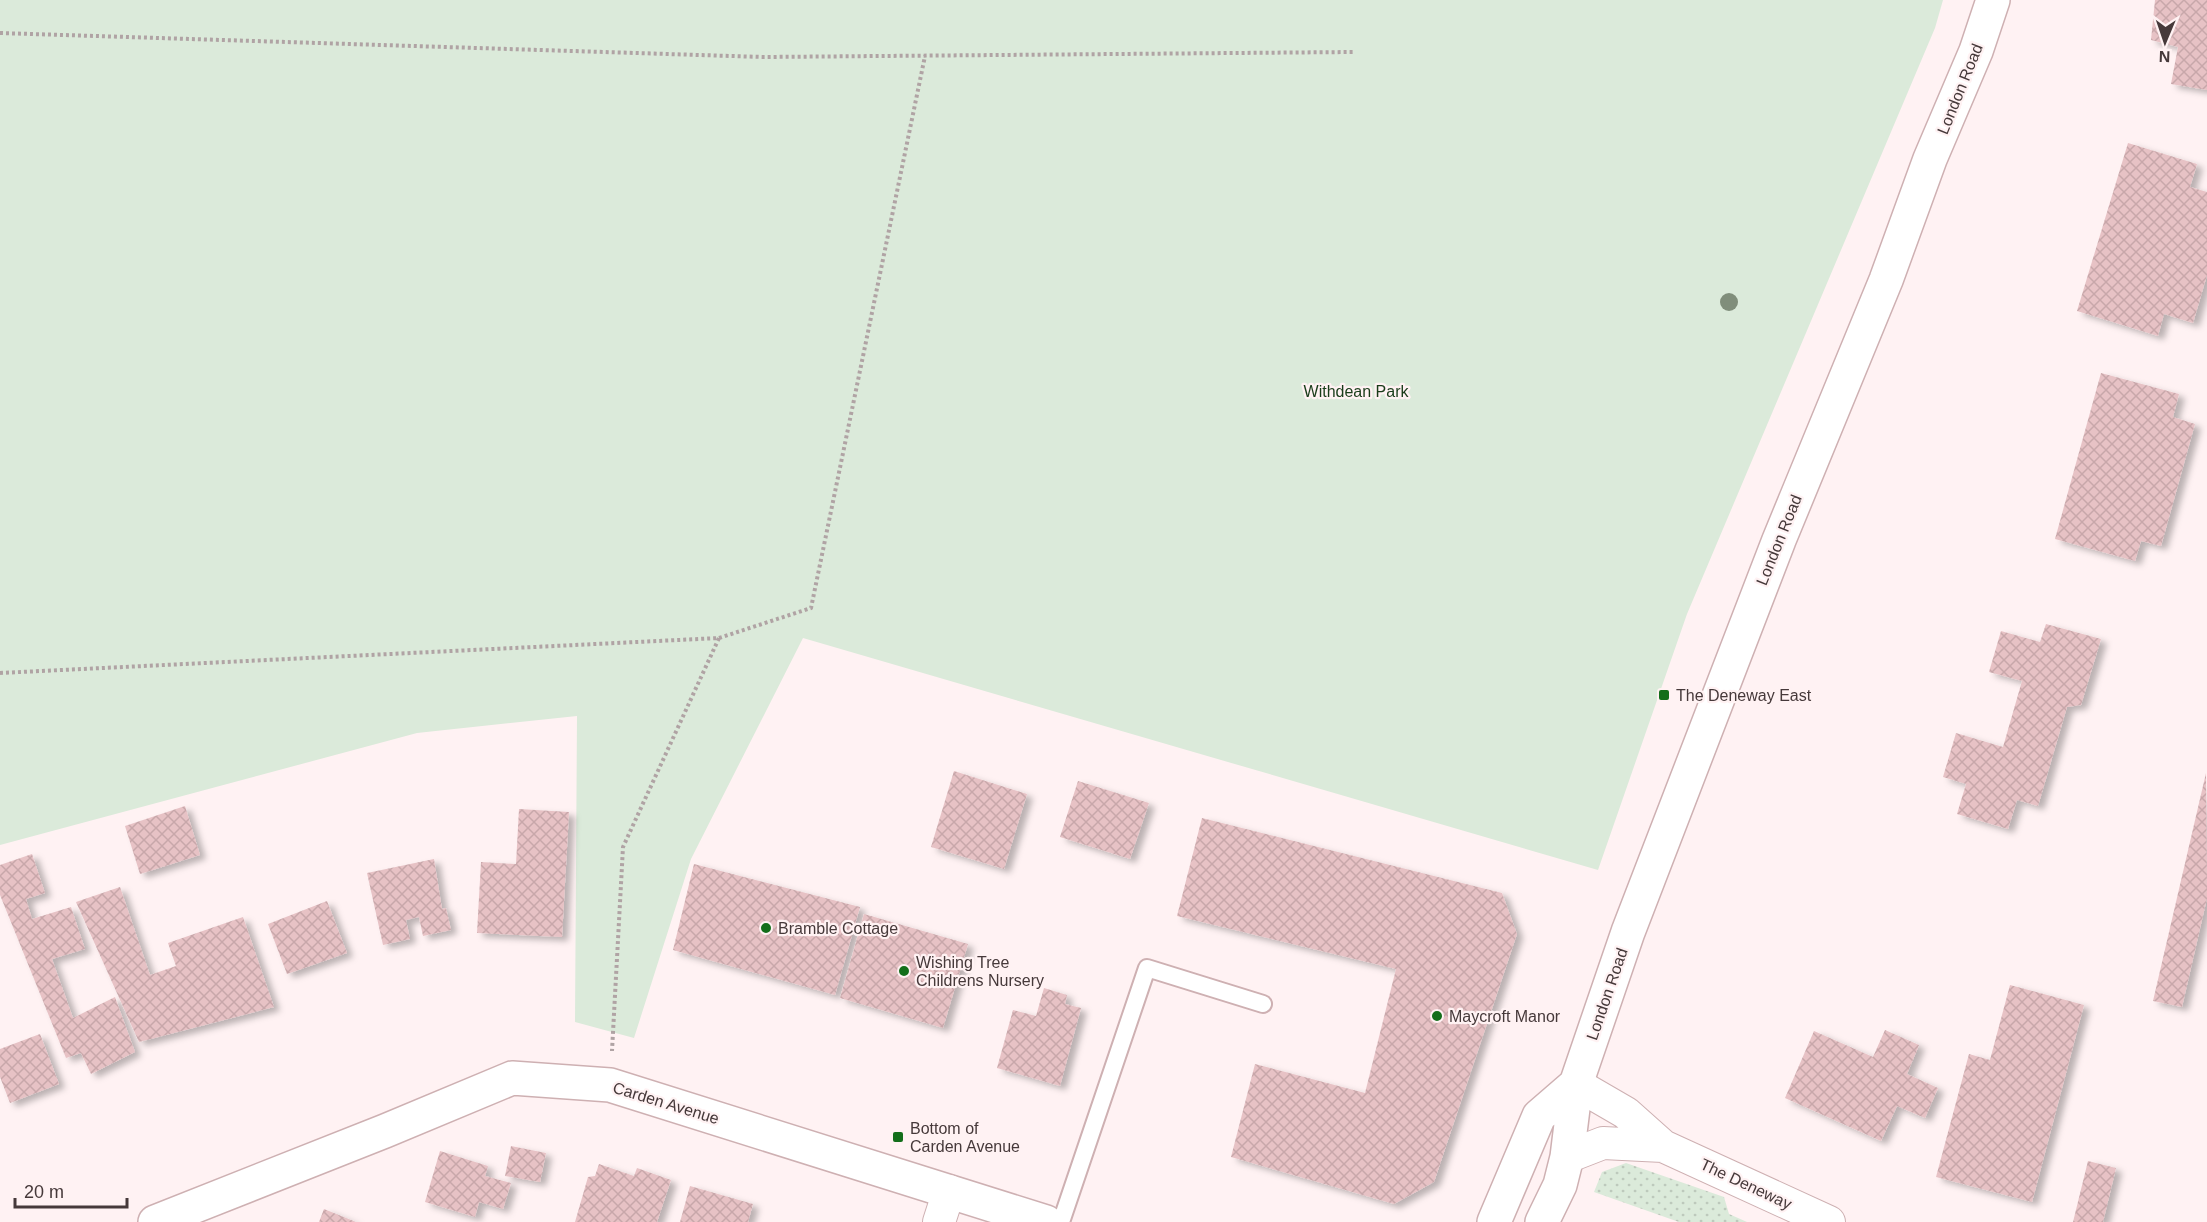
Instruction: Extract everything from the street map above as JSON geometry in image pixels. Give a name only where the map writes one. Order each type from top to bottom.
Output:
[{"type":"main road","name":"London Road","points":[[1542,1222],[1560,1185],[1567,1157],[1576,1084],[1628,932],[1779,540],[1886,280],[1930,159],[1976,51],[1993,0]]},
{"type":"main road","name":"Carden Avenue","points":[[155,1222],[512,1078],[610,1085],[1046,1222]]},
{"type":"main road","points":[[1494,1222],[1539,1116],[1576,1084]]},
{"type":"street","name":"The Deneway","points":[[1576,1084],[1626,1113],[1663,1146],[1829,1222]]},
{"type":"street","name":"The Deneway","points":[[1567,1157],[1603,1143],[1663,1146]]},
{"type":"street","points":[[939,1222],[949,1191]]},
{"type":"lane","points":[[1061,1222],[1147,968],[1263,1004]]},
{"type":"path","points":[[0,33],[763,57],[1353,52]]},
{"type":"path","points":[[0,673],[719,638],[811,608],[925,56]]},
{"type":"path","points":[[610,1085],[623,847],[719,638]]},
{"type":"green space","name":"Withdean Park","points":[[0,0],[1943,0],[1935,28],[1687,614],[1598,870],[803,638],[691,859],[634,1038],[575,1022],[577,716],[417,733],[0,845]]},
{"type":"green space","points":[[1626,1163],[1724,1197],[1729,1214],[1747,1222],[1679,1222],[1594,1192],[1602,1172]]},
{"type":"building","points":[[2155,0],[2207,0],[2207,90],[2171,84],[2178,47],[2151,40]]},
{"type":"building","points":[[2128,143],[2197,164],[2190,187],[2207,192],[2207,275],[2193,323],[2164,314],[2158,336],[2077,311]]},
{"type":"building","points":[[2101,373],[2179,394],[2173,417],[2195,424],[2161,546],[2141,541],[2135,561],[2055,539]]},
{"type":"building","points":[[2046,624],[2101,639],[2081,705],[2067,707],[2038,806],[2017,800],[2008,829],[1957,814],[1966,784],[1943,777],[1956,733],[2003,747],[2022,681],[1989,672],[2001,631],[2040,642]]},
{"type":"building","points":[[954,771],[1027,794],[1004,869],[931,847]]},
{"type":"building","points":[[2206,773],[2207,898],[2182,1007],[2153,1001]]},
{"type":"building","points":[[1078,781],[1149,803],[1130,859],[1060,837]]},
{"type":"building","points":[[185,806],[200,855],[140,874],[125,826]]},
{"type":"building","points":[[519,809],[569,812],[562,937],[477,933],[481,862],[516,864]]},
{"type":"building","name":"Maycroft Manor","points":[[1202,818],[1502,893],[1517,934],[1434,1182],[1394,1204],[1231,1157],[1255,1064],[1365,1093],[1396,969],[1177,916]]},
{"type":"building","points":[[32,854],[45,893],[26,899],[32,919],[71,907],[85,949],[52,959],[73,1018],[115,997],[135,1052],[91,1074],[81,1053],[66,1058],[0,895],[0,865]]},
{"type":"building","points":[[434,859],[442,909],[446,908],[451,930],[423,936],[419,917],[406,920],[410,939],[383,945],[367,873]]},
{"type":"building","name":"Bramble Cottage","points":[[694,864],[860,907],[835,995],[673,950]]},
{"type":"building","points":[[120,887],[150,975],[176,966],[168,943],[243,917],[274,1007],[139,1042],[76,902]]},
{"type":"building","points":[[327,901],[347,953],[287,974],[268,924]]},
{"type":"building","name":"Wishing Tree Childrens Nursery","points":[[864,914],[968,944],[943,1028],[840,998]]},
{"type":"building","points":[[2010,985],[2084,1005],[2032,1202],[1936,1177],[1969,1054],[1990,1060]]},
{"type":"building","points":[[1044,988],[1067,995],[1065,1004],[1081,1008],[1060,1086],[997,1068],[1013,1010],[1036,1016]]},
{"type":"building","points":[[1885,1030],[1919,1045],[1907,1074],[1938,1088],[1925,1118],[1897,1106],[1881,1141],[1785,1098],[1814,1031],[1873,1057]]},
{"type":"building","points":[[40,1034],[59,1084],[10,1103],[0,1077],[0,1049]]},
{"type":"building","points":[[511,1146],[546,1153],[540,1182],[505,1176]]},
{"type":"building","points":[[440,1151],[488,1166],[485,1176],[511,1183],[503,1209],[479,1202],[475,1217],[425,1202]]},
{"type":"building","points":[[2088,1161],[2116,1168],[2103,1222],[2073,1222]]},
{"type":"building","points":[[599,1164],[634,1176],[637,1168],[671,1180],[657,1222],[575,1222],[588,1177],[595,1176]]},
{"type":"building","points":[[690,1186],[753,1204],[748,1222],[680,1222]]},
{"type":"building","points":[[324,1209],[356,1222],[319,1222]]},
{"type":"place","name":"The Deneway East","points":[[1664,695]]},
{"type":"place","name":"Bramble Cottage","points":[[766,928]]},
{"type":"place","name":"Wishing Tree Childrens Nursery","points":[[904,971]]},
{"type":"place","name":"Maycroft Manor","points":[[1437,1016]]},
{"type":"place","name":"Bottom of Carden Avenue","points":[[898,1137]]}]
